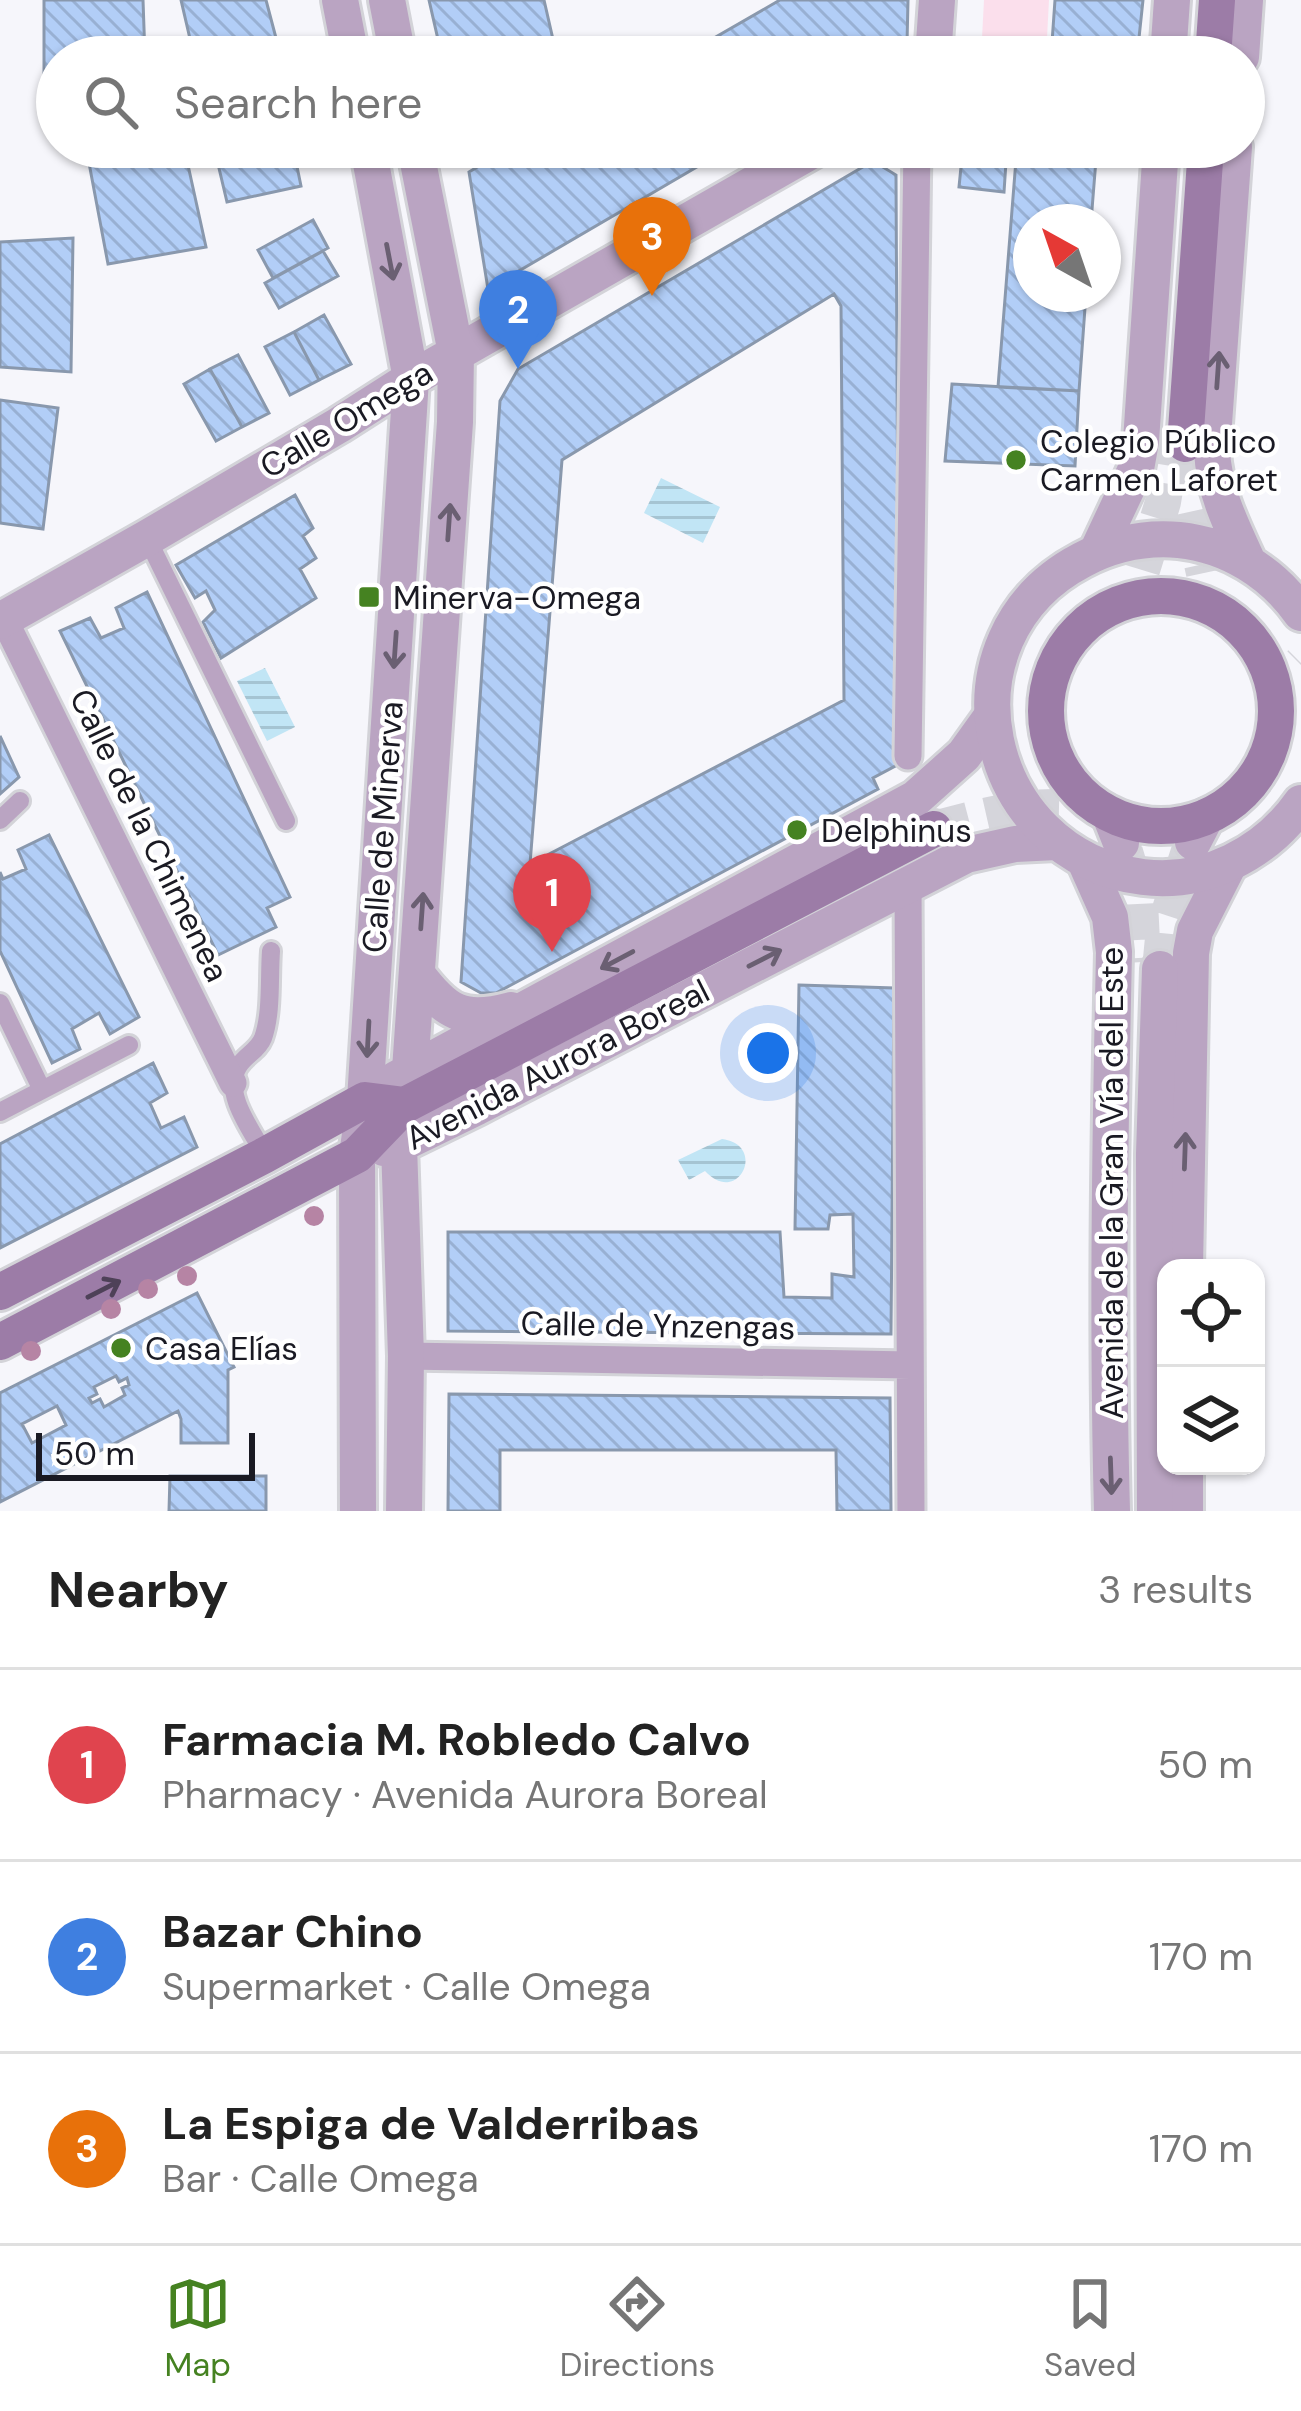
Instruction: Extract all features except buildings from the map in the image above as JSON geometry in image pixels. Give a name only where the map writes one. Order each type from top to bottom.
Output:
[{"type":"main road","points":[[1197,36],[1200,0]]},
{"type":"main road","points":[[1214,36],[1217,0]]},
{"type":"main road","points":[[1190,168],[1179,442],[1204,168]]},
{"type":"main road","points":[[1204,573],[1232,621],[1265,661],[1275,695],[1274,733],[1262,768],[1238,797],[1199,829],[1133,823],[1088,829],[1051,746],[1046,719],[1051,678],[1073,636],[1134,586],[1141,598],[1188,599],[1232,621],[1292,619]]},
{"type":"main road","points":[[1275,695],[1300,664]]},
{"type":"main road","points":[[1028,755],[1046,719]]},
{"type":"main road","points":[[365,1100],[408,1088],[934,829]]},
{"type":"main road","points":[[358,1155],[408,1088]]},
{"type":"main road","name":"Avenida Aurora Boreal","points":[[0,1292],[365,1100]]},
{"type":"main road","name":"Avenida Aurora Boreal","points":[[0,1342],[358,1155]]},
{"type":"street","points":[[340,0],[347,36]]},
{"type":"street","points":[[387,0],[394,36]]},
{"type":"street","points":[[934,36],[937,0]]},
{"type":"street","points":[[1169,36],[1172,0]]},
{"type":"street","points":[[1242,36],[1245,0]]},
{"type":"street","name":"Calle de Minerva","points":[[358,1511],[358,1155],[411,379],[372,168]]},
{"type":"street","name":"Calle de Minerva","points":[[404,1511],[406,1356],[399,1144],[417,974],[455,422],[455,353],[419,168]]},
{"type":"street","name":"Calle Omega","points":[[1,619],[781,168]]},
{"type":"street","points":[[908,756],[917,168]]},
{"type":"street","points":[[1097,552],[1136,469],[1160,168]]},
{"type":"street","points":[[1232,168],[1212,451],[1220,498],[1249,564]]},
{"type":"street","points":[[992,716],[996,672],[1022,613],[1051,580],[1097,552],[1138,541],[1171,540],[1216,548],[1249,564],[1283,590],[1292,619]]},
{"type":"street","name":"Calle de la Chimenea","points":[[1,619],[232,1083]]},
{"type":"street","name":"Avenida de la Gran Vía del Este","points":[[992,716],[997,751],[1010,787],[1030,817],[1088,829],[1110,916],[1114,952],[1109,1172],[1112,1511]]},
{"type":"street","name":"Avenida Aurora Boreal","points":[[408,1088],[538,1002],[916,798],[964,755],[992,716]]},
{"type":"street","points":[[1185,1259],[1195,931],[1229,864],[1276,834],[1301,803]]},
{"type":"street","name":"Avenida Aurora Boreal","points":[[358,1155],[399,1144],[477,1107],[966,855],[1088,829],[1118,873],[1166,878],[1229,864]]},
{"type":"street","points":[[908,884],[910,1511]]},
{"type":"street","name":"Avenida de la Gran Vía del Este","points":[[1141,1511],[1139,1258],[1152,970],[1155,1511]]},
{"type":"street","name":"Calle de Minerva","points":[[417,974],[437,1000],[454,1012],[486,1016],[538,1002]]},
{"type":"street","name":"Calle de Ynzengas","points":[[406,1356],[910,1365]]},
{"type":"street","points":[[1185,1475],[1185,1511]]},
{"type":"lane","points":[[147,538],[286,821]]},
{"type":"lane","points":[[0,820],[20,801]]},
{"type":"lane","points":[[265,1156],[232,1083],[239,1065],[261,1045],[266,1030],[271,951]]},
{"type":"lane","points":[[0,1003],[42,1090]]},
{"type":"lane","points":[[0,1112],[129,1045]]},
{"type":"shaded area","points":[[984,0],[1049,0],[1047,36],[982,36]]},
{"type":"water","points":[[661,478],[720,507],[703,543],[644,513]]},
{"type":"water","points":[[265,668],[295,727],[267,741],[237,681]]},
{"type":"water","points":[[722,1139],[743,1152],[743,1171],[728,1182],[705,1171],[689,1180],[678,1160]]},
{"type":"tunnel","points":[[1142,570],[1163,502],[1173,440]]},
{"type":"tunnel","points":[[1186,458],[1187,495],[1204,573]]},
{"type":"tunnel","points":[[934,829],[1012,811],[1059,807]]},
{"type":"tunnel","points":[[1160,969],[1164,928],[1189,851]]},
{"type":"tunnel","points":[[1125,852],[1140,902],[1143,962]]},
{"type":"place","name":"La Espiga de Valderribas","points":[[652,296]]},
{"type":"place","name":"Bazar Chino","points":[[518,369]]},
{"type":"place","name":"Colegio Público Carmen Laforet","points":[[1016,460]]},
{"type":"place","name":"Minerva-Omega","points":[[369,597]]},
{"type":"place","name":"Delphinus","points":[[797,830]]},
{"type":"place","name":"Farmacia M. Robledo Calvo","points":[[552,952]]},
{"type":"place","name":"Casa Elías","points":[[121,1348]]}]
